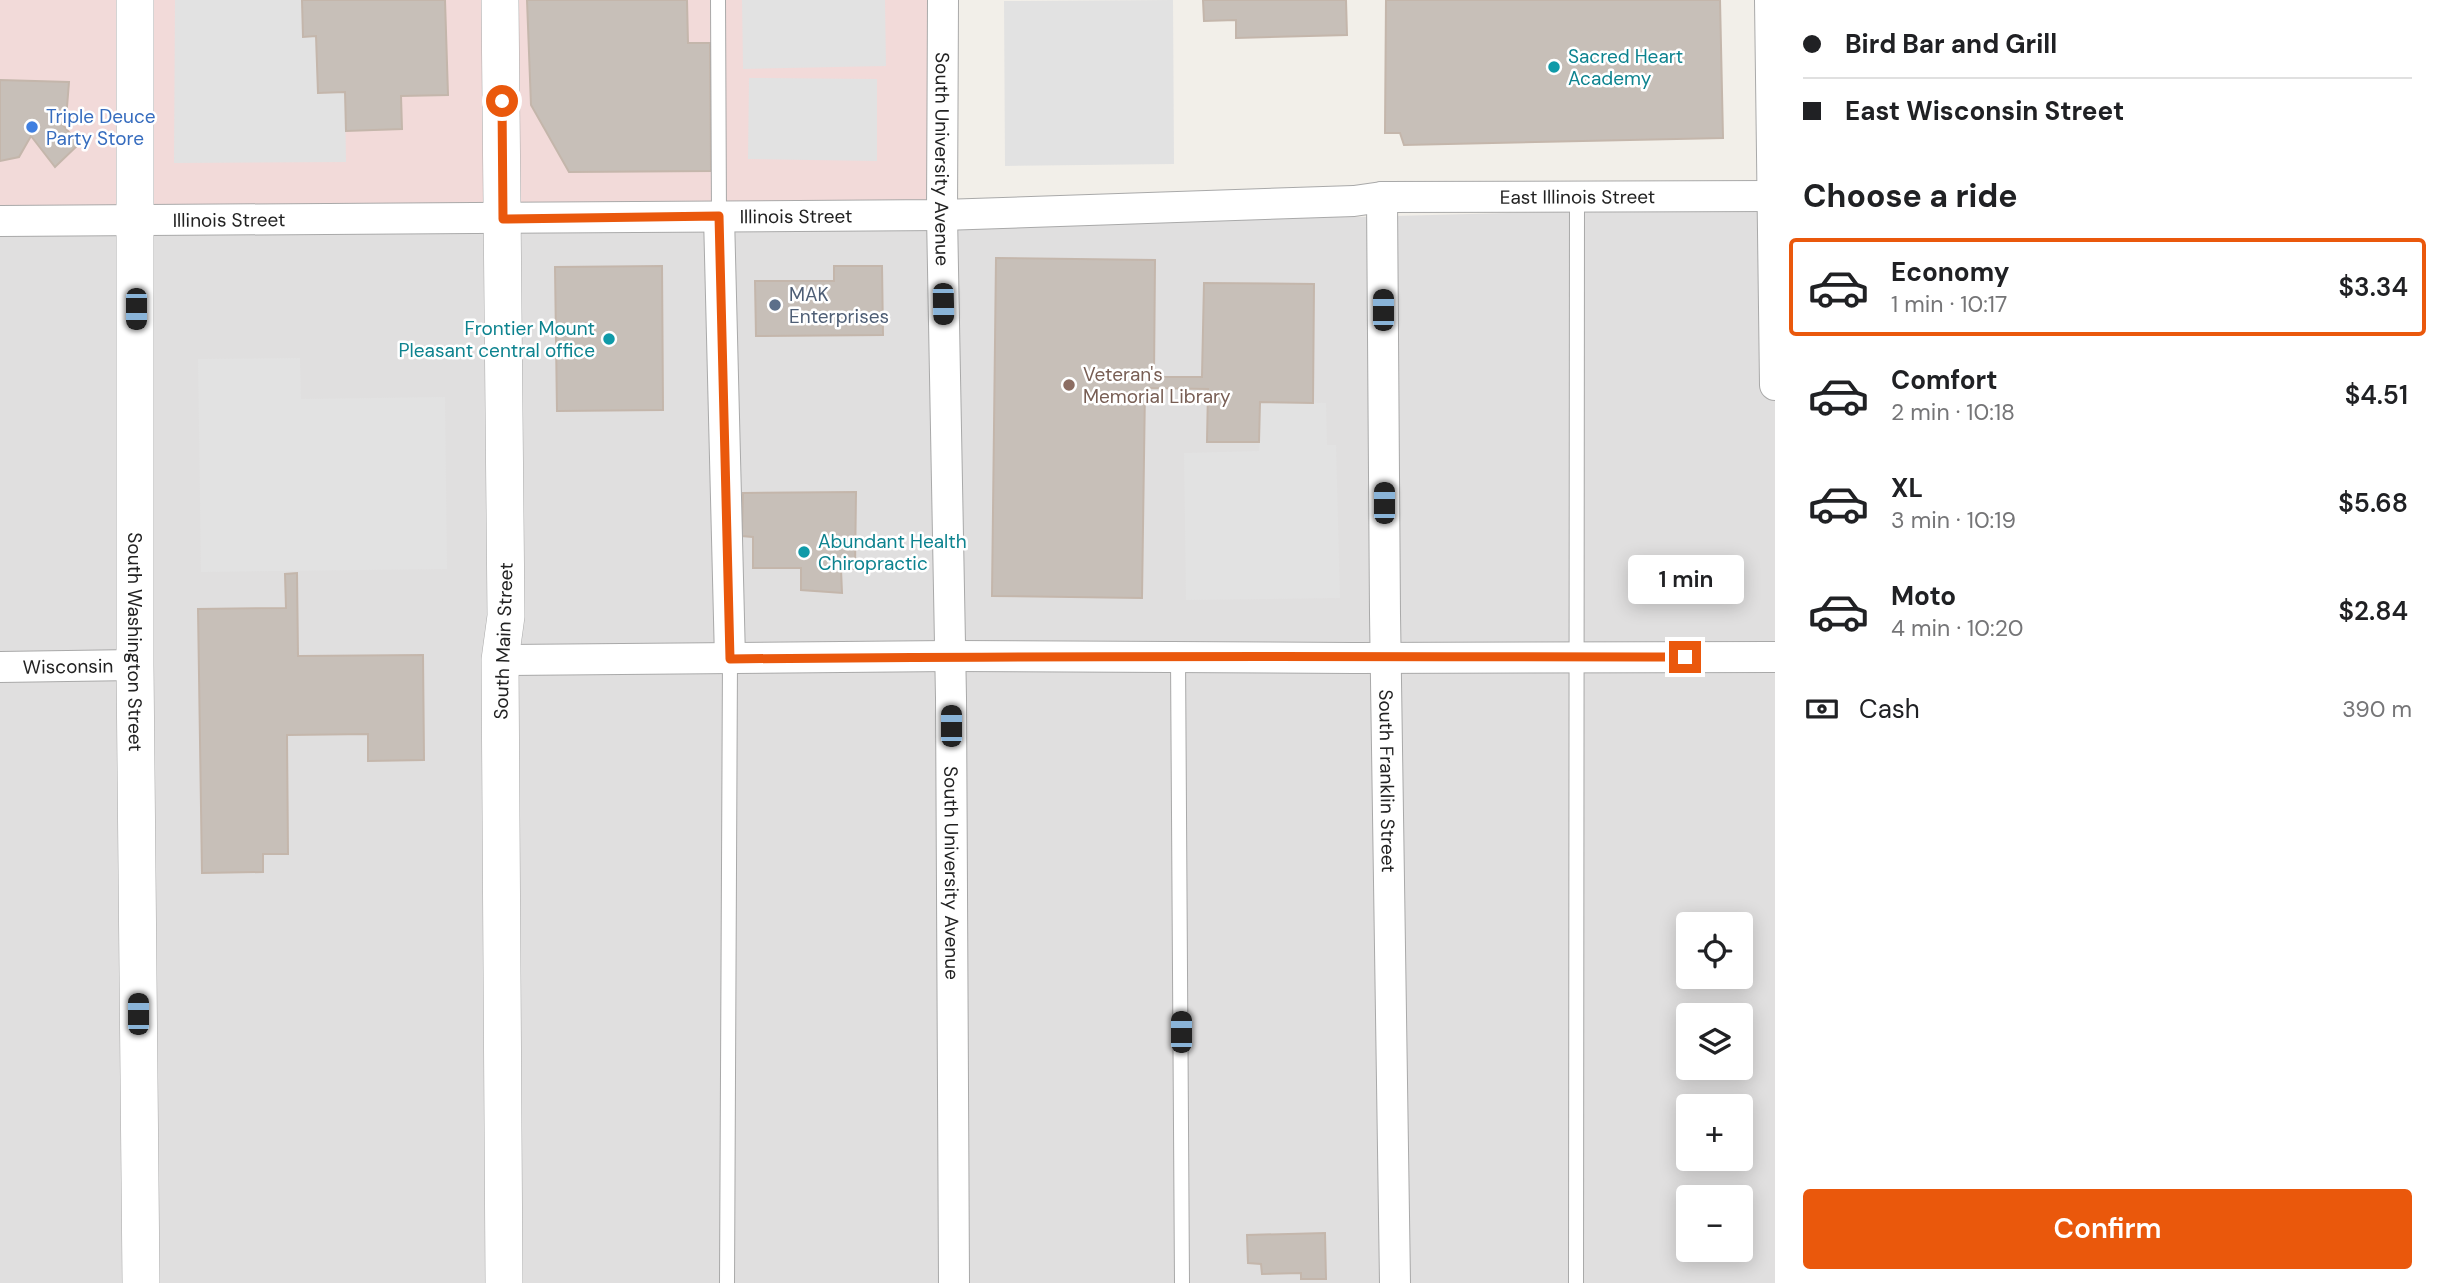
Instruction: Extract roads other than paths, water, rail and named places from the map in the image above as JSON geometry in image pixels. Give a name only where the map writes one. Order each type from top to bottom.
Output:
[{"type":"street","name":"South Washington Street","points":[[135,0],[135,665],[141,1283]]},
{"type":"street","name":"South Main Street","points":[[500,0],[506,616],[500,660],[504,1283]]},
{"type":"street","name":"South University Avenue","points":[[943,0],[942,215],[954,1283]]},
{"type":"street","points":[[1770,0],[1775,385]]},
{"type":"street","name":"East Illinois Street","points":[[1382,197],[1774,196]]},
{"type":"street","name":"Illinois Street","points":[[0,221],[942,215],[1354,201],[1382,197]]},
{"type":"street","name":"South Franklin Street","points":[[1382,197],[1395,1283]]},
{"type":"street","points":[[719,216],[730,659]]},
{"type":"street","points":[[500,660],[949,656],[1775,657]]},
{"type":"street","name":"Wisconsin","points":[[0,667],[135,665]]},
{"type":"lane","points":[[718,0],[719,216]]},
{"type":"lane","points":[[1576,1283],[1577,196]]},
{"type":"lane","points":[[1178,657],[1182,1283]]},
{"type":"lane","points":[[727,1283],[730,659]]},
{"type":"place","name":"Sacred Heart Academy","points":[[1554,67]]},
{"type":"place","name":"Triple Deuce Party Store","points":[[32,127]]},
{"type":"place","name":"MAK Enterprises","points":[[775,305]]},
{"type":"place","name":"Frontier Mount Pleasant central office","points":[[609,339]]},
{"type":"place","name":"Veteran's Memorial Library","points":[[1069,385]]},
{"type":"place","name":"Abundant Health Chiropractic","points":[[804,552]]}]
